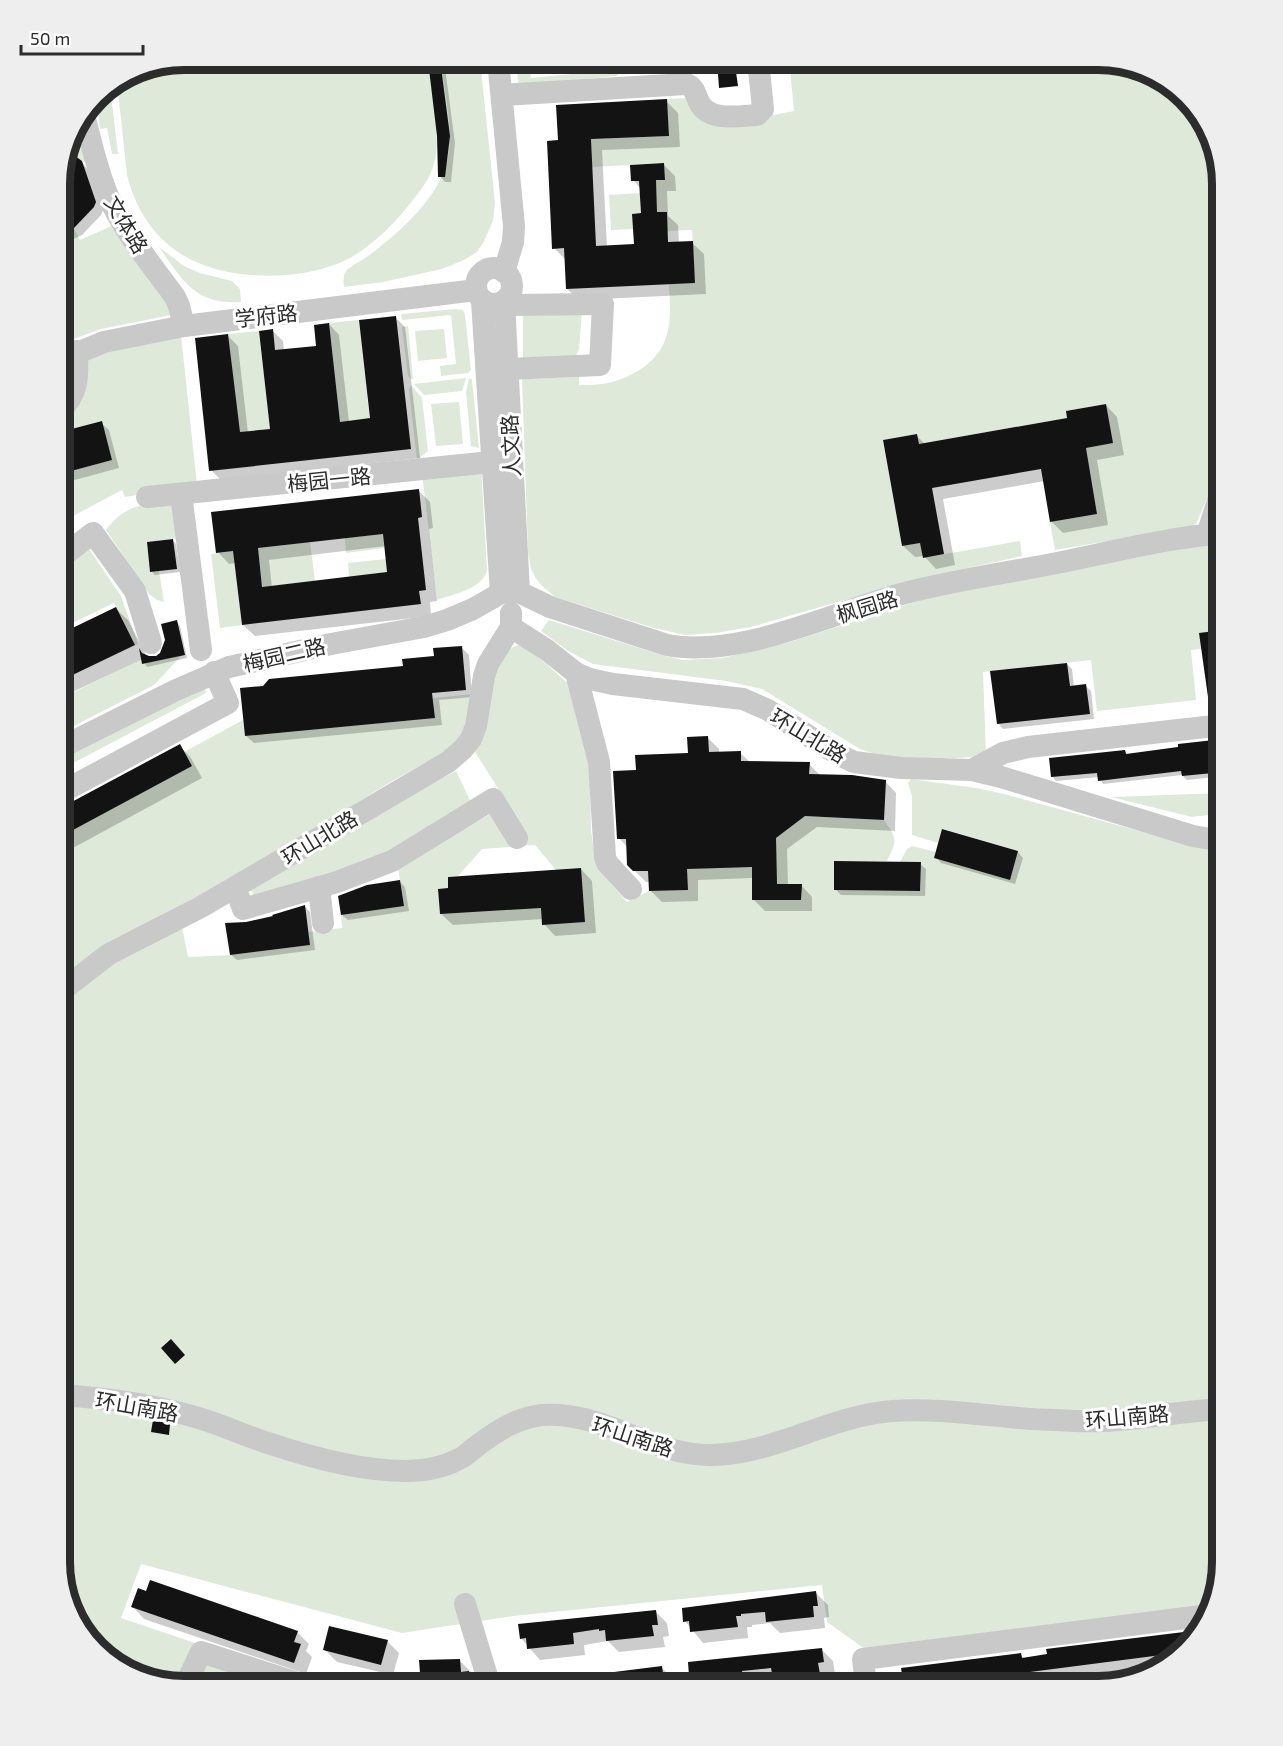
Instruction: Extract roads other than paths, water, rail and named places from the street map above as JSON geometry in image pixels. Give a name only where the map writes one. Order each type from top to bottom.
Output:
[{"type":"street","points":[[499,71],[514,226],[513,242],[504,272]]},
{"type":"street","points":[[502,95],[686,84],[693,88],[702,107],[715,115],[757,116],[763,109],[759,71]]},
{"type":"street","points":[[87,125],[98,132],[96,114]]},
{"type":"street","name":"文体路","points":[[87,126],[112,204],[175,297],[184,326]]},
{"type":"street","points":[[492,299],[508,297],[512,286],[508,276],[499,269],[486,270],[477,278],[492,299],[502,461]]},
{"type":"street","name":"学府路","points":[[71,355],[128,336],[184,326],[492,299],[603,304],[600,365],[507,369]]},
{"type":"street","name":"人文路","points":[[492,299],[507,369],[502,461],[510,593]]},
{"type":"street","points":[[71,360],[78,375],[76,389],[71,398]]},
{"type":"street","name":"梅园一路","points":[[147,497],[502,461]]},
{"type":"street","points":[[182,494],[201,650]]},
{"type":"street","points":[[71,550],[93,533],[135,591],[151,643]]},
{"type":"street","name":"枫园路","points":[[510,593],[651,641],[685,648],[718,647],[786,631],[926,588],[1212,534]]},
{"type":"street","points":[[510,593],[512,627]]},
{"type":"street","name":"梅园二路","points":[[71,743],[214,672],[252,661],[331,644],[424,627],[447,620],[510,593]]},
{"type":"street","name":"环山北路","points":[[70,984],[109,954],[201,907],[448,762],[471,739],[476,726],[488,664],[512,627],[576,673],[603,682],[726,696],[756,704],[837,754],[864,765],[972,770],[1193,836],[1212,839]]},
{"type":"street","points":[[71,787],[228,704],[214,672]]},
{"type":"street","points":[[576,673],[599,762],[605,857],[607,863],[631,889]]},
{"type":"street","points":[[972,770],[1003,753],[1028,747],[1212,726]]},
{"type":"street","points":[[235,887],[243,909],[319,887],[392,861],[493,799],[517,838]]},
{"type":"street","points":[[319,887],[323,923]]},
{"type":"street","name":"环山南路","points":[[70,1396],[112,1399],[162,1409],[203,1419],[301,1453],[374,1469],[405,1471],[444,1466],[461,1458],[501,1428],[521,1419],[541,1415],[576,1418],[666,1448],[688,1454],[709,1455],[774,1445],[846,1419],[891,1411],[918,1410],[1049,1420],[1102,1421],[1212,1410]]},
{"type":"street","points":[[465,1604],[487,1675]]},
{"type":"street","points":[[865,1676],[863,1659],[1198,1616]]},
{"type":"street","points":[[190,1675],[201,1652],[274,1675]]}]
